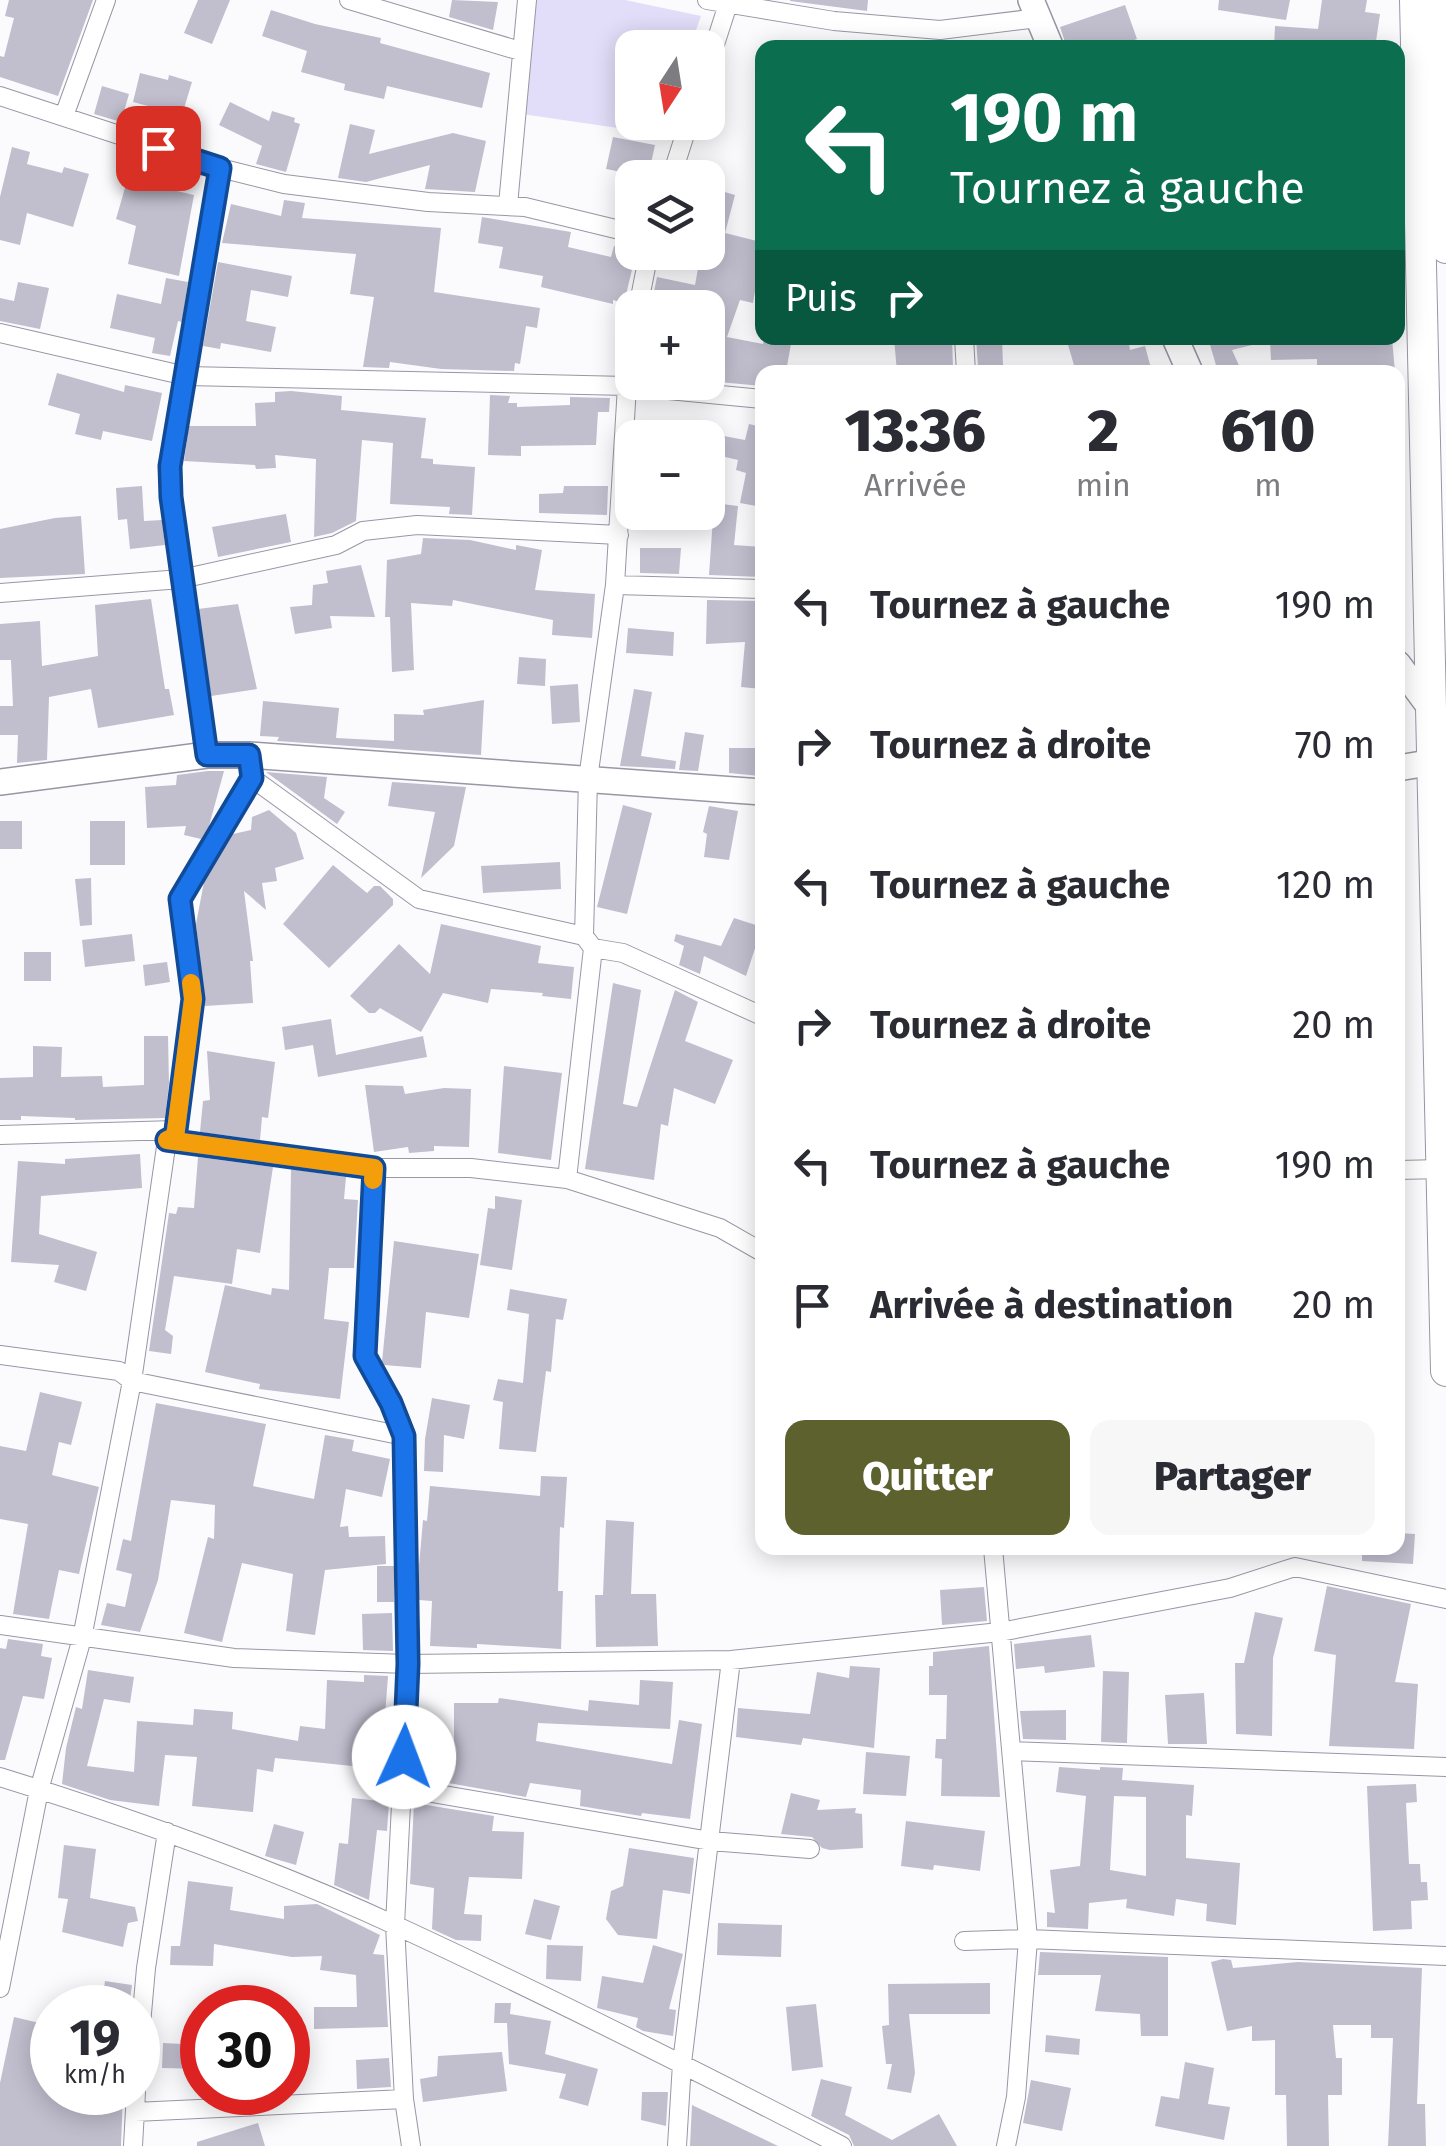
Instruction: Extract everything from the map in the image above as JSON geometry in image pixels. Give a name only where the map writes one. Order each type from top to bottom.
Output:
[{"type":"highway","points":[[1415,0],[1442,960],[1446,1371]]},
{"type":"highway","points":[[1440,20],[1446,248]]},
{"type":"street","points":[[64,116],[106,0]]},
{"type":"street","points":[[349,0],[520,50]]},
{"type":"street","points":[[508,205],[526,0]]},
{"type":"street","points":[[707,0],[941,39],[1034,9],[1048,40]]},
{"type":"street","points":[[720,30],[728,4]]},
{"type":"street","points":[[0,96],[220,168],[284,184],[428,202],[508,205],[615,230]]},
{"type":"street","points":[[207,755],[181,579],[170,466],[220,168]]},
{"type":"street","points":[[0,334],[186,376],[615,386]]},
{"type":"street","points":[[725,395],[755,398]]},
{"type":"street","points":[[567,1179],[589,942],[588,779],[614,585],[626,400]]},
{"type":"street","points":[[0,593],[181,579],[336,545],[363,531],[417,525],[619,535]]},
{"type":"street","points":[[614,585],[755,589]]},
{"type":"street","points":[[1405,673],[1432,710]]},
{"type":"street","points":[[0,782],[207,755],[250,766],[588,779],[755,791]]},
{"type":"street","points":[[1405,767],[1434,762]]},
{"type":"street","points":[[250,766],[419,899],[623,953],[755,1013]]},
{"type":"street","points":[[0,1988],[2,1962],[39,1790],[82,1638],[132,1381],[193,999],[180,899],[250,766]]},
{"type":"street","points":[[0,1135],[172,1135],[374,1168],[471,1168],[567,1179],[720,1228],[755,1248]]},
{"type":"street","points":[[374,1168],[365,1356],[404,1436],[408,1664],[396,1925],[404,2098],[411,2146]]},
{"type":"street","points":[[1405,1170],[1442,1169]]},
{"type":"street","points":[[0,1355],[118,1372],[132,1381],[404,1436]]},
{"type":"street","points":[[994,1555],[1028,1939],[1016,2097],[1006,2146]]},
{"type":"street","points":[[0,1625],[234,1658],[408,1664],[732,1660],[1000,1632],[1230,1588],[1295,1567],[1446,1599]]},
{"type":"street","points":[[677,2146],[682,2063],[732,1660]]},
{"type":"street","points":[[1012,1751],[1446,1767]]},
{"type":"street","points":[[0,1778],[166,1832],[396,1925],[682,2063],[842,2146]]},
{"type":"street","points":[[403,1788],[710,1841],[810,1849]]},
{"type":"street","points":[[144,1985],[166,1832]]},
{"type":"street","points":[[964,1941],[1028,1939],[1446,1956]]},
{"type":"street","points":[[160,2102],[404,2098]]},
{"type":"street","points":[[133,2146],[135,2115]]},
{"type":"shaded area","points":[[533,0],[625,0],[701,16],[696,30],[615,30],[615,128],[522,114]]},
{"type":"building","points":[[9,0],[93,0],[58,96],[0,77],[0,56],[4,57],[14,18],[5,16]]},
{"type":"building","points":[[198,0],[230,0],[212,44],[184,33]]},
{"type":"building","points":[[452,0],[498,2],[493,30],[449,17]]},
{"type":"building","points":[[790,0],[868,0],[867,11],[790,1]]},
{"type":"building","points":[[1219,0],[1290,0],[1286,20],[1218,10]]},
{"type":"building","points":[[1322,0],[1367,0],[1365,12],[1380,14],[1376,40],[1274,40],[1275,26],[1318,29]]},
{"type":"building","points":[[1125,5],[1137,39],[1064,40],[1060,27]]},
{"type":"building","points":[[271,10],[381,38],[380,43],[490,73],[482,108],[387,86],[384,99],[344,90],[345,84],[301,72],[307,51],[262,36]]},
{"type":"building","points":[[140,73],[192,82],[182,115],[133,102]]},
{"type":"building","points":[[102,86],[129,94],[121,122],[94,114]]},
{"type":"building","points":[[230,102],[269,121],[272,111],[295,118],[294,122],[300,124],[286,172],[256,164],[262,146],[219,125]]},
{"type":"building","points":[[350,124],[375,130],[369,154],[453,133],[486,141],[475,192],[425,189],[430,165],[366,182],[338,178]]},
{"type":"building","points":[[613,137],[655,145],[652,160],[615,160],[615,171],[606,169]]},
{"type":"building","points":[[12,147],[30,152],[27,164],[62,173],[64,167],[89,174],[73,227],[27,213],[20,245],[0,240],[0,197]]},
{"type":"building","points":[[131,167],[146,172],[145,177],[179,184],[177,191],[194,195],[179,276],[128,264],[136,226],[116,219]]},
{"type":"building","points":[[725,192],[735,195],[725,233]]},
{"type":"building","points":[[284,200],[305,203],[302,218],[441,228],[434,292],[540,308],[537,328],[526,326],[520,364],[515,363],[514,371],[441,369],[390,362],[389,368],[363,367],[374,297],[350,294],[356,254],[222,243],[231,204],[281,216]]},
{"type":"building","points":[[482,217],[571,232],[568,247],[611,257],[615,246],[615,270],[632,270],[627,290],[615,290],[613,304],[541,287],[543,276],[499,268],[503,247],[478,243]]},
{"type":"building","points":[[725,233],[755,240],[753,303],[740,300],[727,337],[755,345],[791,345],[787,365],[755,365],[755,385],[725,383],[725,290],[654,290],[657,277],[695,285],[698,270],[725,270]]},
{"type":"building","points":[[218,262],[292,276],[288,297],[251,290],[246,321],[276,327],[271,352],[221,343],[220,349],[203,346]]},
{"type":"building","points":[[166,278],[188,282],[182,322],[178,321],[170,356],[152,353],[155,338],[110,328],[117,294],[161,304]]},
{"type":"building","points":[[18,282],[49,288],[40,329],[0,321],[0,298],[14,301]]},
{"type":"building","points":[[895,345],[952,345],[953,365],[896,365]]},
{"type":"building","points":[[976,345],[1002,345],[1003,365],[978,365]]},
{"type":"building","points":[[1068,345],[1129,345],[1130,350],[1145,346],[1150,365],[1074,365]]},
{"type":"building","points":[[1210,345],[1252,345],[1232,350],[1239,365],[1216,365]]},
{"type":"building","points":[[1270,345],[1393,345],[1394,365],[1317,365],[1317,359],[1271,360]]},
{"type":"building","points":[[57,373],[124,392],[125,385],[162,393],[152,441],[103,431],[101,440],[75,434],[80,414],[48,405]]},
{"type":"building","points":[[275,392],[342,396],[341,410],[426,418],[421,458],[433,459],[433,464],[475,467],[472,515],[449,514],[450,507],[390,504],[393,443],[362,440],[356,521],[314,537],[316,459],[275,455],[276,468],[256,469],[255,465],[184,461],[189,426],[256,426],[255,403],[275,402]]},
{"type":"building","points":[[490,395],[510,396],[508,403],[517,403],[517,407],[570,405],[570,397],[610,398],[609,412],[598,412],[596,445],[521,446],[521,456],[488,455]]},
{"type":"building","points":[[749,424],[755,425],[755,506],[740,503],[746,473],[736,470],[738,460],[725,457],[725,436],[745,440]]},
{"type":"building","points":[[142,486],[144,521],[162,520],[165,545],[130,549],[127,519],[118,520],[116,488]]},
{"type":"building","points":[[564,486],[608,486],[607,515],[539,513],[539,494],[563,493]]},
{"type":"building","points":[[725,504],[738,506],[734,545],[755,546],[755,577],[709,575],[712,530],[725,530]]},
{"type":"building","points":[[286,514],[291,542],[218,557],[212,527]]},
{"type":"building","points":[[81,516],[85,574],[0,578],[0,529]]},
{"type":"building","points":[[423,538],[542,550],[535,590],[595,594],[592,638],[552,635],[553,620],[453,600],[452,606],[411,603],[414,670],[392,672],[390,617],[385,617],[387,560],[421,554]]},
{"type":"building","points":[[640,548],[681,548],[679,574],[640,573]]},
{"type":"building","points":[[361,565],[375,617],[330,616],[332,628],[295,634],[290,607],[312,605],[313,585],[328,583],[326,571]]},
{"type":"building","points":[[151,599],[165,689],[169,689],[174,715],[98,728],[91,689],[49,697],[47,760],[17,763],[18,735],[0,735],[0,706],[13,706],[11,660],[0,660],[0,624],[40,621],[42,666],[98,656],[95,605]]},
{"type":"building","points":[[707,600],[755,601],[755,688],[741,687],[745,642],[706,644]]},
{"type":"building","points":[[238,604],[257,689],[211,696],[198,609]]},
{"type":"building","points":[[628,628],[674,632],[673,656],[626,653]]},
{"type":"building","points":[[519,657],[546,659],[545,686],[517,684]]},
{"type":"building","points":[[578,684],[580,722],[552,724],[550,686]]},
{"type":"building","points":[[634,689],[652,692],[641,756],[676,761],[675,769],[620,766]]},
{"type":"building","points":[[484,700],[481,755],[277,741],[279,737],[260,736],[263,701],[339,708],[336,738],[394,741],[394,714],[424,715],[423,710]]},
{"type":"building","points":[[685,732],[704,735],[698,771],[679,770]]},
{"type":"building","points":[[729,748],[755,748],[755,776],[729,773]]},
{"type":"building","points":[[224,771],[209,826],[201,839],[184,835],[186,826],[147,828],[145,787],[176,785],[177,775]]},
{"type":"building","points":[[266,772],[327,777],[324,798],[345,812],[337,824]]},
{"type":"building","points":[[392,782],[466,787],[454,846],[421,878],[435,812],[388,806]]},
{"type":"building","points":[[623,805],[652,813],[627,914],[597,907]]},
{"type":"building","points":[[709,806],[738,811],[729,860],[704,857],[707,834],[703,832]]},
{"type":"building","points":[[269,810],[296,833],[304,859],[275,868],[277,881],[262,883],[266,910],[244,891],[253,961],[253,1003],[205,1006],[196,924],[204,882],[233,834],[251,830],[252,817]]},
{"type":"building","points":[[0,821],[22,821],[22,849],[0,849]]},
{"type":"building","points":[[90,821],[125,821],[125,865],[90,865]]},
{"type":"building","points":[[560,862],[561,889],[483,893],[481,866]]},
{"type":"building","points":[[333,865],[367,893],[380,886],[393,899],[393,905],[329,968],[283,924]]},
{"type":"building","points":[[91,878],[92,925],[80,926],[75,879]]},
{"type":"building","points":[[734,918],[755,925],[755,948],[746,976],[704,956],[700,974],[679,965],[684,946],[674,941],[676,934],[721,946]]},
{"type":"building","points":[[441,924],[541,946],[538,963],[574,967],[571,999],[491,989],[488,1003],[443,993],[421,1032],[380,1008],[369,1013],[350,996],[399,944],[430,974]]},
{"type":"building","points":[[132,934],[135,961],[85,967],[82,940]]},
{"type":"building","points":[[24,952],[51,952],[51,981],[24,981]]},
{"type":"building","points":[[167,962],[170,982],[145,986],[143,965]]},
{"type":"building","points":[[613,983],[641,990],[623,1104],[637,1107],[675,990],[698,1002],[685,1041],[733,1060],[715,1104],[674,1088],[668,1126],[661,1124],[654,1180],[585,1169]]},
{"type":"building","points":[[331,1019],[336,1055],[423,1036],[427,1057],[318,1077],[313,1045],[285,1050],[282,1027]]},
{"type":"building","points":[[144,1036],[168,1036],[165,1118],[75,1120],[21,1116],[21,1120],[0,1120],[0,1078],[33,1077],[33,1046],[62,1047],[61,1077],[102,1076],[103,1087],[144,1085]]},
{"type":"building","points":[[207,1051],[275,1062],[268,1118],[262,1117],[260,1140],[200,1132],[203,1101],[210,1100]]},
{"type":"building","points":[[504,1066],[562,1073],[551,1160],[498,1153]]},
{"type":"building","points":[[365,1085],[403,1086],[405,1094],[444,1088],[471,1089],[469,1147],[434,1146],[434,1151],[409,1153],[408,1147],[374,1152]]},
{"type":"building","points":[[140,1154],[142,1188],[41,1196],[39,1234],[97,1252],[86,1291],[54,1282],[59,1265],[11,1262],[18,1161],[65,1164],[65,1159]]},
{"type":"building","points":[[198,1157],[273,1167],[260,1253],[237,1249],[232,1284],[174,1276],[165,1330],[173,1336],[171,1354],[149,1351],[169,1213],[176,1214],[178,1207],[194,1208]]},
{"type":"building","points":[[291,1169],[346,1177],[344,1199],[358,1200],[354,1268],[329,1268],[324,1319],[349,1322],[340,1399],[259,1389],[260,1384],[205,1372],[225,1285],[271,1295],[272,1288],[289,1290]]},
{"type":"building","points":[[495,1196],[522,1200],[512,1270],[480,1265],[488,1208],[495,1209]]},
{"type":"building","points":[[394,1241],[479,1254],[469,1318],[426,1312],[421,1368],[382,1362]]},
{"type":"building","points":[[510,1289],[567,1299],[563,1320],[556,1319],[536,1452],[499,1449],[503,1402],[493,1400],[498,1379],[523,1383],[529,1314],[507,1310]]},
{"type":"building","points":[[40,1392],[82,1402],[71,1445],[59,1442],[52,1475],[99,1487],[79,1574],[59,1570],[49,1619],[13,1614],[28,1524],[0,1519],[0,1446],[26,1451]]},
{"type":"building","points":[[432,1398],[470,1405],[464,1439],[444,1435],[443,1472],[424,1471]]},
{"type":"building","points":[[156,1403],[266,1424],[253,1486],[314,1499],[325,1435],[354,1440],[352,1451],[390,1459],[382,1497],[346,1489],[340,1527],[348,1526],[349,1537],[385,1536],[386,1564],[325,1570],[315,1635],[286,1631],[293,1574],[242,1563],[222,1642],[184,1633],[208,1537],[214,1539],[215,1505],[171,1500],[158,1580],[140,1632],[101,1625],[107,1603],[125,1607],[132,1574],[116,1570],[123,1539],[131,1541]]},
{"type":"building","points":[[541,1476],[567,1477],[564,1528],[560,1527],[561,1649],[477,1644],[477,1648],[430,1646],[432,1601],[419,1600],[419,1566],[430,1486],[540,1496]]},
{"type":"building","points":[[606,1520],[634,1522],[631,1594],[656,1594],[658,1646],[596,1647],[595,1595],[603,1595]]},
{"type":"building","points":[[1405,1533],[1415,1534],[1413,1564],[1362,1561],[1362,1555],[1405,1555]]},
{"type":"building","points":[[377,1566],[394,1566],[394,1602],[377,1602]]},
{"type":"building","points":[[1327,1586],[1411,1604],[1395,1682],[1418,1684],[1414,1749],[1329,1746],[1336,1655],[1314,1651]]},
{"type":"building","points":[[984,1587],[987,1621],[942,1625],[940,1590]]},
{"type":"building","points":[[1255,1612],[1283,1618],[1273,1658],[1272,1736],[1236,1734],[1235,1663],[1244,1663]]},
{"type":"building","points":[[392,1613],[393,1651],[363,1650],[362,1614]]},
{"type":"building","points":[[1091,1635],[1095,1667],[1045,1673],[1044,1666],[1016,1669],[1014,1644]]},
{"type":"building","points":[[8,1639],[43,1644],[41,1656],[52,1658],[44,1699],[23,1696],[5,1760],[0,1760],[0,1648],[6,1649]]},
{"type":"building","points":[[989,1646],[1000,1797],[941,1796],[942,1759],[935,1758],[936,1739],[946,1739],[947,1695],[929,1695],[933,1652]]},
{"type":"building","points":[[850,1666],[880,1668],[874,1748],[803,1738],[801,1745],[736,1737],[738,1708],[810,1714],[817,1672],[849,1678]]},
{"type":"building","points":[[88,1670],[134,1677],[130,1703],[104,1699],[87,1766],[134,1772],[137,1721],[193,1725],[194,1709],[233,1712],[232,1729],[298,1741],[300,1726],[325,1729],[327,1680],[364,1682],[364,1675],[388,1676],[381,1769],[275,1758],[273,1772],[257,1769],[253,1812],[192,1806],[197,1757],[165,1755],[159,1806],[110,1800],[62,1784],[66,1748],[76,1707],[82,1709]]},
{"type":"building","points":[[1103,1671],[1129,1672],[1127,1743],[1101,1742]]},
{"type":"building","points":[[640,1680],[673,1682],[670,1729],[538,1723],[536,1741],[672,1764],[679,1720],[702,1724],[690,1819],[580,1806],[581,1790],[530,1783],[526,1797],[415,1777],[416,1750],[454,1751],[454,1703],[498,1703],[499,1698],[588,1711],[589,1700],[639,1705]]},
{"type":"building","points":[[1204,1693],[1207,1744],[1168,1744],[1165,1695]]},
{"type":"building","points":[[1066,1710],[1066,1740],[1023,1739],[1020,1711]]},
{"type":"building","points":[[866,1752],[910,1756],[906,1796],[863,1794]]},
{"type":"building","points":[[1059,1767],[1123,1768],[1122,1780],[1194,1785],[1192,1816],[1186,1815],[1186,1858],[1240,1863],[1236,1925],[1206,1921],[1207,1904],[1176,1899],[1174,1916],[1126,1908],[1127,1899],[1089,1903],[1088,1929],[1047,1927],[1047,1912],[1055,1913],[1050,1870],[1080,1866],[1086,1796],[1056,1792]],"holes":[[[1114,1796],[1146,1797],[1146,1876],[1110,1870]]]},
{"type":"building","points":[[1416,1784],[1417,1802],[1406,1803],[1409,1864],[1420,1864],[1428,1900],[1411,1901],[1412,1929],[1373,1931],[1367,1786]]},
{"type":"building","points":[[791,1793],[820,1800],[817,1810],[856,1808],[855,1813],[862,1814],[863,1848],[830,1850],[822,1848],[812,1837],[781,1834]]},
{"type":"building","points":[[352,1798],[389,1802],[387,1831],[377,1830],[369,1900],[334,1885],[339,1843],[348,1844]]},
{"type":"building","points":[[414,1803],[494,1816],[492,1831],[524,1832],[522,1879],[469,1877],[464,1914],[482,1915],[481,1941],[456,1940],[432,1929],[434,1888],[410,1884]]},
{"type":"building","points":[[906,1821],[985,1831],[980,1871],[934,1865],[933,1870],[901,1866]]},
{"type":"building","points":[[274,1824],[304,1832],[296,1865],[265,1856]]},
{"type":"building","points":[[64,1845],[96,1849],[90,1898],[135,1907],[138,1921],[128,1923],[123,1947],[62,1932],[68,1899],[58,1898]]},
{"type":"building","points":[[629,1848],[694,1858],[690,1894],[663,1890],[657,1939],[618,1935],[606,1919],[611,1891],[623,1886]]},
{"type":"building","points":[[188,1881],[233,1887],[230,1910],[284,1919],[284,1906],[317,1904],[380,1935],[373,1954],[384,1955],[388,2027],[314,2029],[314,2007],[357,2007],[356,1975],[320,1970],[322,1956],[292,1957],[214,1944],[213,1966],[170,1965],[171,1946],[180,1946]]},
{"type":"building","points":[[534,1899],[560,1906],[551,1940],[525,1934]]},
{"type":"building","points":[[718,1923],[782,1925],[781,1957],[717,1955]]},
{"type":"building","points":[[547,1945],[583,1946],[581,1981],[546,1979]]},
{"type":"building","points":[[653,1945],[683,1954],[669,2009],[676,2010],[673,2036],[643,2031],[636,2027],[638,2018],[597,2008],[602,1976],[643,1983]]},
{"type":"building","points":[[1040,1952],[1168,1957],[1168,2036],[1141,2036],[1140,2014],[1095,2011],[1101,1975],[1038,1975]]},
{"type":"building","points":[[1231,1960],[1233,1968],[1298,1962],[1422,1968],[1417,2104],[1425,2104],[1426,2146],[1388,2146],[1393,2038],[1371,2038],[1371,2025],[1333,2025],[1336,2058],[1342,2058],[1342,2095],[1328,2095],[1329,2146],[1287,2146],[1286,2095],[1275,2095],[1275,2040],[1252,2041],[1252,2026],[1227,2031],[1211,1962]]},
{"type":"building","points":[[990,1983],[990,2014],[909,2014],[915,2073],[911,2093],[887,2089],[892,2064],[886,2064],[882,2026],[889,2025],[888,1984]]},
{"type":"building","points":[[495,2003],[511,2003],[510,2014],[551,2021],[545,2054],[598,2069],[588,2106],[559,2098],[566,2074],[509,2064],[507,2023],[494,2023]]},
{"type":"building","points":[[816,2004],[823,2067],[792,2071],[786,2007]]},
{"type":"building","points":[[14,2017],[30,2021],[30,2115],[122,2115],[121,2146],[0,2146],[0,2083]]},
{"type":"building","points":[[1046,2035],[1080,2039],[1079,2055],[1045,2052]]},
{"type":"building","points":[[163,2043],[180,2044],[180,2068],[162,2068]]},
{"type":"building","points":[[502,2052],[507,2091],[423,2102],[420,2079],[437,2076],[438,2056]]},
{"type":"building","points":[[389,2058],[391,2087],[357,2089],[356,2060]]},
{"type":"building","points":[[1185,2062],[1214,2068],[1208,2104],[1230,2107],[1224,2140],[1155,2126],[1161,2096],[1179,2099]]},
{"type":"building","points":[[821,2079],[852,2087],[845,2115],[892,2140],[939,2114],[957,2146],[854,2146],[849,2135],[811,2116]]},
{"type":"building","points":[[1031,2080],[1071,2088],[1062,2131],[1023,2123]]},
{"type":"building","points":[[642,2092],[668,2092],[666,2126],[641,2120]]},
{"type":"building","points":[[692,2105],[778,2146],[690,2146]]},
{"type":"building","points":[[258,2123],[265,2146],[197,2146],[197,2142]]},
{"type":"slow traffic","points":[[191,983],[193,999],[176,1130],[174,1137],[167,1140],[374,1168],[373,1180]]},
{"type":"route","points":[[158,148],[220,168],[170,466],[171,497],[207,755],[249,755],[252,778],[180,899],[193,999],[176,1130],[174,1137],[167,1140],[374,1168],[365,1356],[404,1436],[408,1664],[404,1757]]}]
